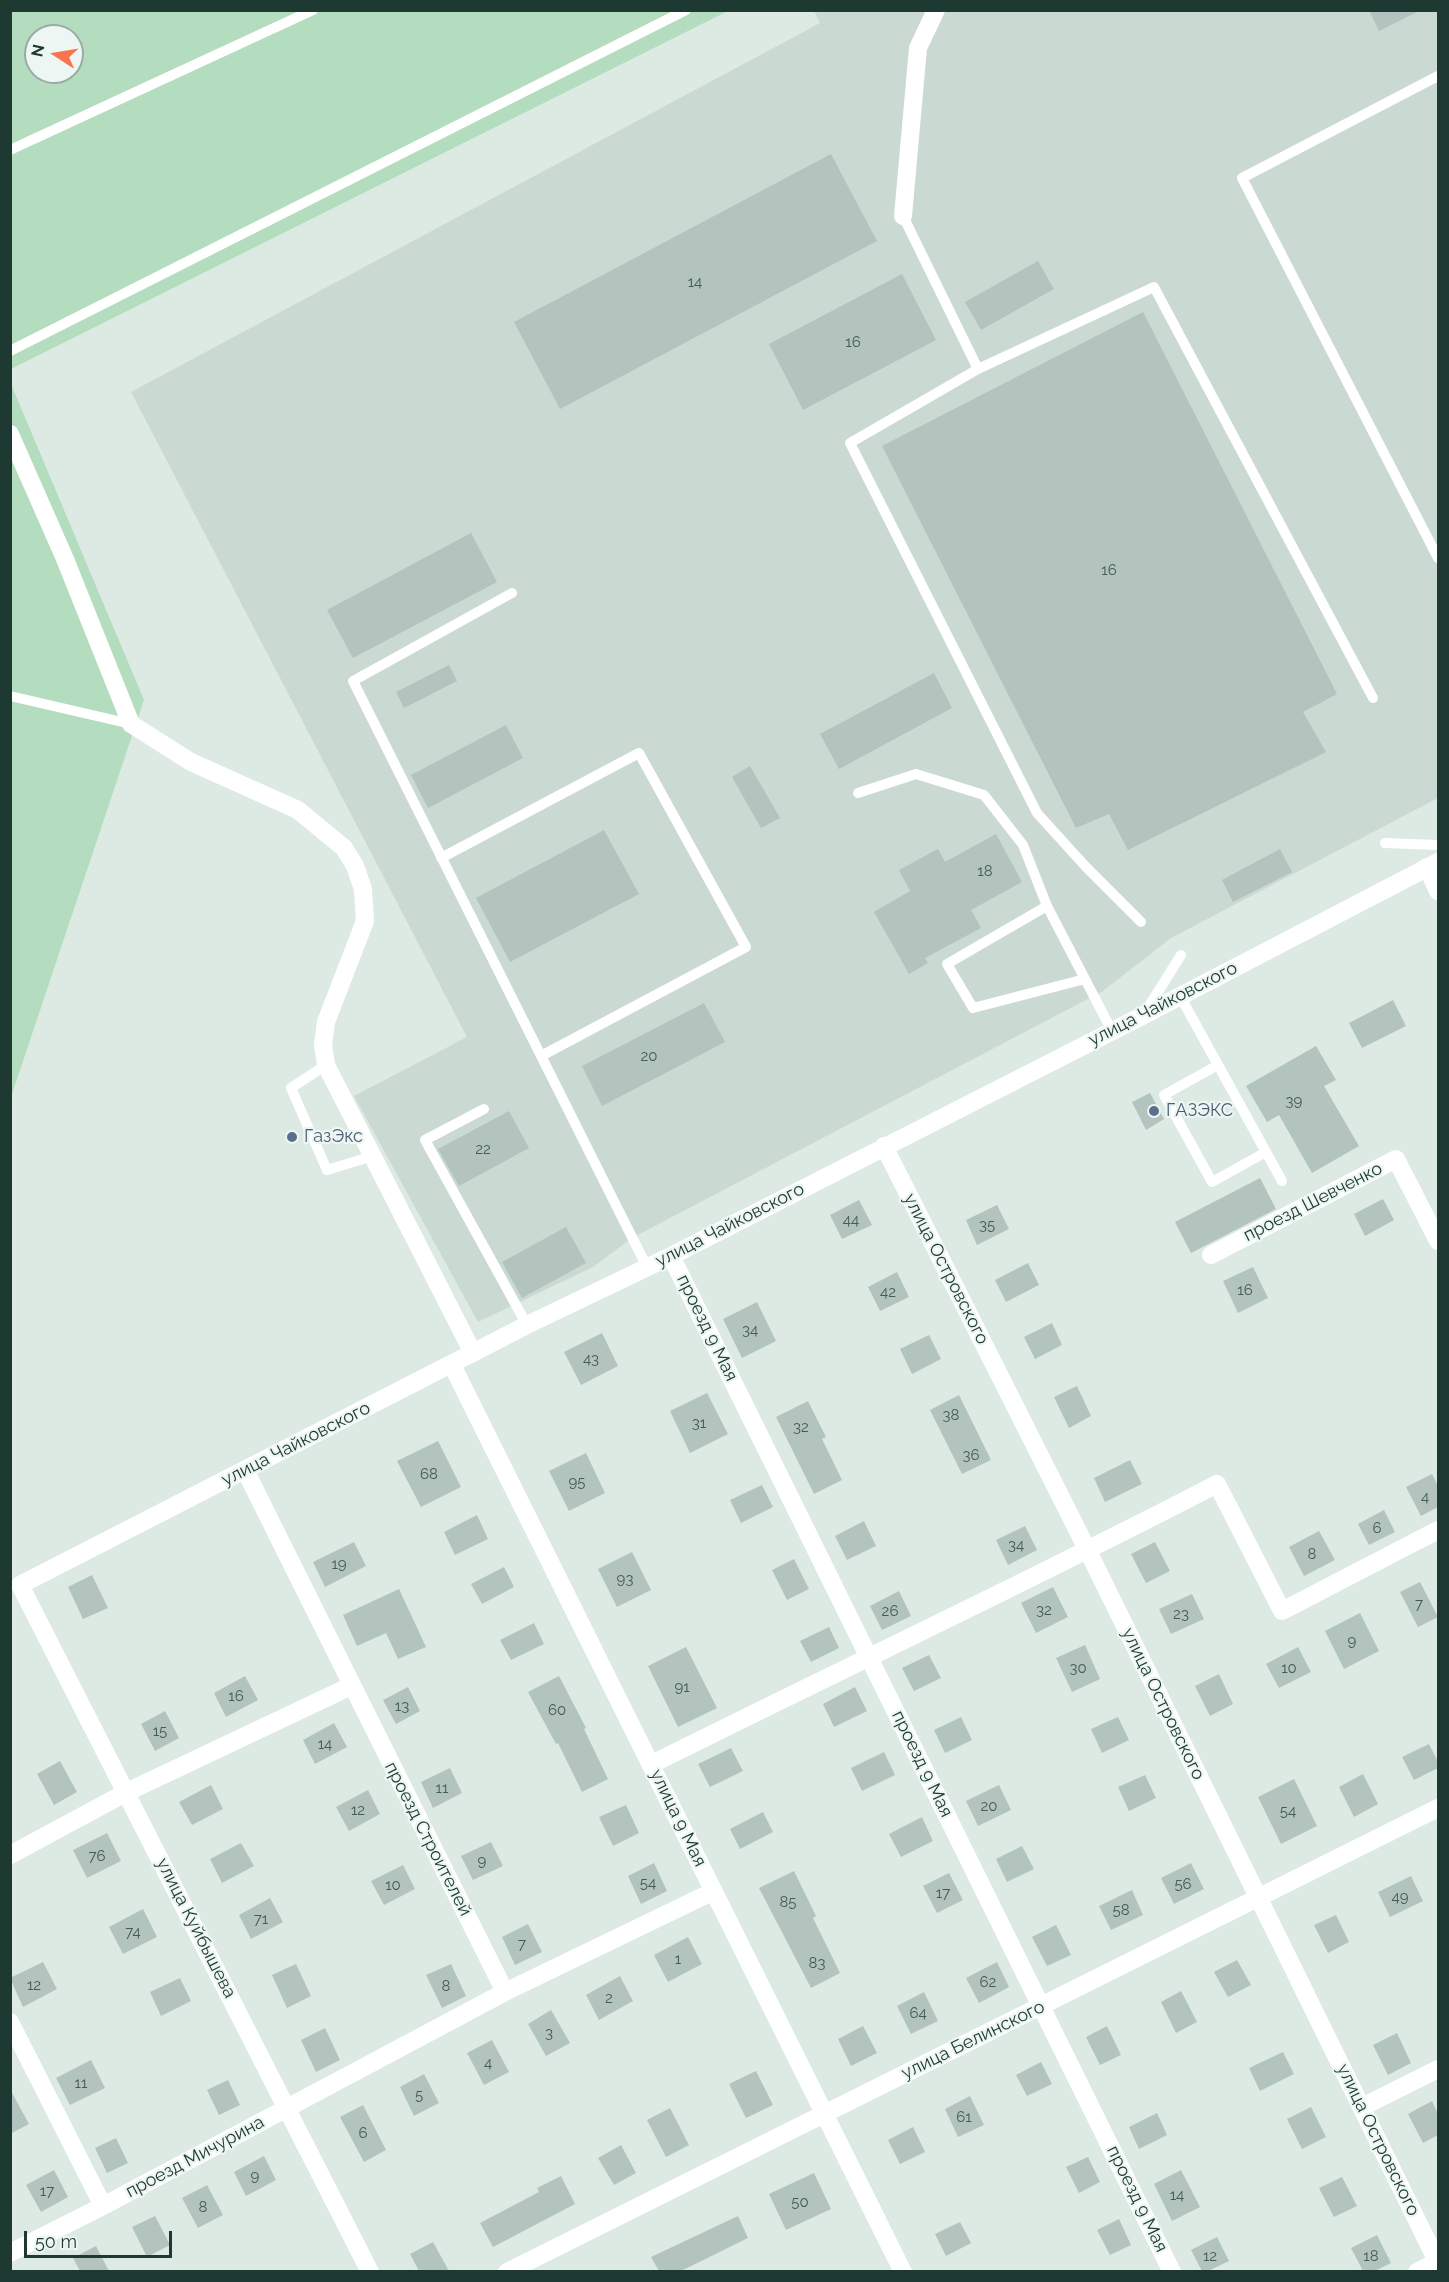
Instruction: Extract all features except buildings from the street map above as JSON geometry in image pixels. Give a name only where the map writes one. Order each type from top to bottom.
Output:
[{"type":"street","points":[[903,216],[918,48],[936,10]]},
{"type":"street","points":[[10,434],[65,559],[130,724],[191,762],[298,810],[344,848],[356,866],[363,889],[365,921],[326,1022],[323,1045],[326,1065],[473,1353]]},
{"type":"street","points":[[1432,865],[1438,891]]},
{"type":"street","name":"улица Чайковского","points":[[15,1582],[245,1470],[527,1325],[671,1256],[1144,1015],[1432,865]]},
{"type":"street","name":"улица Островского","points":[[884,1146],[1088,1551],[1438,2262]]},
{"type":"street","name":"проезд Шевченко","points":[[1211,1255],[1396,1159],[1438,1241]]},
{"type":"street","name":"проезд 9 Мая","points":[[671,1256],[1172,2271]]},
{"type":"street","name":"улица 9 Мая","points":[[452,1365],[903,2271]]},
{"type":"street","name":"проезд Строителей","points":[[245,1470],[505,1992]]},
{"type":"street","points":[[652,1764],[1088,1551],[1217,1484],[1282,1611],[1438,1530]]},
{"type":"street","name":"улица Куйбышева","points":[[15,1582],[127,1792],[370,2271]]},
{"type":"street","points":[[10,1855],[127,1792],[351,1686]]},
{"type":"street","name":"улица Белинского","points":[[507,2271],[824,2112],[1042,2007],[1438,1808]]},
{"type":"street","points":[[288,2108],[505,1992],[714,1891]]},
{"type":"street","name":"проезд Мичурина","points":[[10,2022],[104,2206]]},
{"type":"street","points":[[1362,2107],[1438,2069]]},
{"type":"street","name":"проезд Мичурина","points":[[10,2253],[288,2108]]},
{"type":"street","points":[[1417,2271],[1438,2262]]},
{"type":"lane","points":[[10,150],[313,10]]},
{"type":"lane","points":[[10,351],[686,10]]},
{"type":"lane","points":[[1438,76],[1242,178],[1438,558]]},
{"type":"lane","points":[[903,216],[978,369]]},
{"type":"lane","points":[[1141,922],[1086,867],[1037,813],[850,443],[978,369],[1154,287],[1373,698]]},
{"type":"lane","points":[[512,593],[352,681],[647,1267]]},
{"type":"lane","points":[[10,696],[130,724]]},
{"type":"lane","points":[[441,858],[639,753],[746,946],[541,1056]]},
{"type":"lane","points":[[858,793],[916,774],[984,795],[1023,845],[1047,906],[1112,1031]]},
{"type":"lane","points":[[1385,843],[1438,845]]},
{"type":"lane","points":[[1047,906],[947,964],[973,1008],[1085,979]]},
{"type":"lane","points":[[1144,1015],[1181,955]]},
{"type":"lane","points":[[1180,996],[1282,1181]]},
{"type":"lane","points":[[326,1065],[291,1088],[327,1170],[373,1156]]},
{"type":"lane","points":[[1218,1065],[1164,1095],[1169,1105],[1212,1182],[1266,1152]]},
{"type":"lane","points":[[484,1109],[425,1140],[527,1325]]},
{"type":"shaded area","points":[[814,11],[1438,11],[1438,798],[1171,938],[1103,991],[632,1238],[593,1267],[478,1322],[354,1096],[467,1037],[131,392],[820,23]]},
{"type":"green space","points":[[11,11],[728,11],[11,369]]},
{"type":"green space","points":[[11,384],[144,700],[11,1097]]},
{"type":"place","name":"ГАЗЭКС","points":[[1154,1111]]},
{"type":"place","name":"ГазЭкс","points":[[292,1137]]}]
